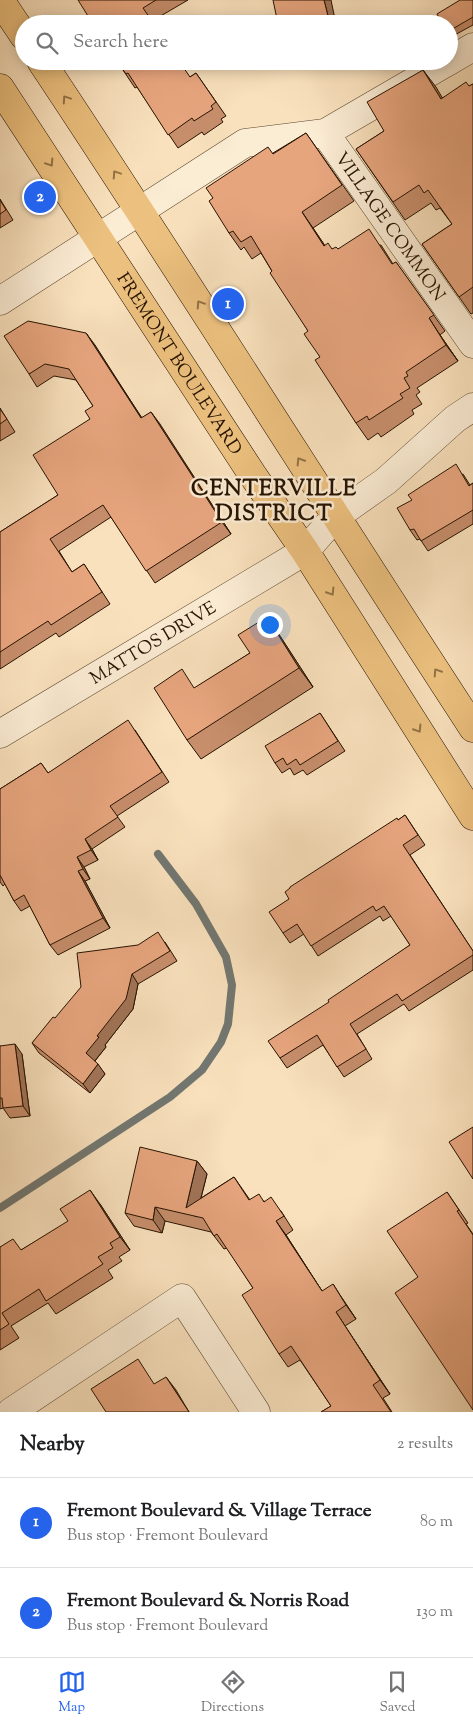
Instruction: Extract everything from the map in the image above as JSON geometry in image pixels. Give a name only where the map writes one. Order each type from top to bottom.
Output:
[{"type":"main road","points":[[0,0],[15,22]]},
{"type":"main road","points":[[47,70],[473,728]]},
{"type":"main road","name":"FREMONT BOULEVARD","points":[[0,88],[252,474],[305,551],[473,816]]},
{"type":"street","points":[[458,56],[473,47]]},
{"type":"street","points":[[0,301],[245,143],[325,133],[434,70]]},
{"type":"street","name":"VILLAGE COMMON","points":[[325,133],[473,344]]},
{"type":"street","name":"MATTOS DRIVE","points":[[0,734],[305,551],[335,517],[386,481],[455,419],[473,407]]},
{"type":"street","points":[[10,1412],[182,1298],[256,1412]]},
{"type":"building","points":[[78,0],[156,0],[143,8],[148,15],[87,15]]},
{"type":"building","points":[[273,0],[324,0],[328,15],[276,15]]},
{"type":"building","points":[[460,0],[473,0],[473,17],[458,26],[458,15],[437,14]]},
{"type":"building","points":[[123,70],[185,70],[190,77],[196,73],[216,102],[211,106],[213,109],[194,121],[192,118],[168,135],[128,73],[126,74]]},
{"type":"building","points":[[423,70],[441,99],[466,82],[469,86],[473,84],[473,287],[459,297],[422,244],[452,224],[428,190],[424,193],[419,185],[393,202],[356,149],[384,131],[367,102]]},
{"type":"building","points":[[306,133],[342,185],[302,212],[324,246],[328,243],[332,249],[336,247],[338,249],[369,229],[392,264],[396,262],[434,315],[429,318],[446,345],[406,372],[408,376],[404,378],[410,388],[400,394],[403,398],[369,420],[367,416],[356,423],[315,360],[320,357],[304,334],[308,331],[270,273],[272,271],[251,236],[241,242],[233,231],[229,233],[209,201],[213,198],[206,188],[268,147],[273,154]]},
{"type":"building","points":[[0,200],[6,210],[0,214]]},
{"type":"building","points":[[28,321],[86,333],[141,418],[151,412],[222,522],[146,571],[103,505],[50,539],[72,572],[84,564],[102,592],[51,625],[48,621],[0,652],[0,532],[58,495],[33,455],[90,419],[85,411],[93,406],[69,369],[45,364],[29,374],[4,336]]},
{"type":"building","points":[[0,409],[7,419],[0,424]]},
{"type":"building","points":[[456,464],[469,486],[473,483],[473,510],[421,541],[414,529],[410,530],[397,508],[412,500],[408,495]]},
{"type":"building","points":[[267,617],[299,668],[187,740],[154,688],[182,669],[194,688],[250,653],[238,635]]},
{"type":"building","points":[[320,713],[338,741],[300,765],[296,759],[287,765],[283,758],[275,763],[265,746]]},
{"type":"building","points":[[128,720],[162,772],[110,806],[118,817],[85,839],[91,850],[77,857],[83,869],[78,871],[103,918],[50,945],[24,895],[14,901],[0,875],[0,789],[41,763],[48,773]]},
{"type":"building","points":[[405,815],[418,835],[403,845],[473,951],[473,955],[402,1001],[397,994],[350,1024],[366,1049],[337,1067],[317,1035],[280,1058],[268,1041],[329,1002],[328,1000],[410,945],[384,906],[376,911],[373,906],[311,946],[297,924],[283,933],[269,912],[289,899],[285,892],[290,887],[397,818],[398,820]]},
{"type":"building","points":[[158,932],[170,951],[132,974],[126,999],[86,1053],[98,1064],[83,1084],[32,1043],[81,987],[77,953],[138,945]]},
{"type":"building","points":[[15,1044],[23,1106],[3,1108],[2,1098],[0,1098],[0,1046]]},
{"type":"building","points":[[473,1127],[473,1179],[449,1142]]},
{"type":"building","points":[[140,1147],[197,1161],[186,1208],[234,1177],[249,1200],[259,1194],[264,1202],[271,1197],[284,1216],[276,1221],[322,1291],[333,1284],[346,1305],[336,1312],[380,1380],[373,1385],[391,1412],[321,1412],[331,1406],[291,1346],[279,1354],[242,1295],[253,1288],[217,1234],[214,1236],[203,1218],[155,1207],[153,1220],[125,1213]]},
{"type":"building","points":[[90,1190],[120,1237],[110,1243],[113,1248],[98,1257],[103,1264],[46,1301],[39,1289],[2,1313],[9,1324],[0,1330],[0,1247],[13,1239],[21,1250],[68,1221],[60,1209]]},
{"type":"building","points":[[447,1192],[473,1235],[473,1410],[395,1293],[418,1277],[387,1231]]},
{"type":"building","points":[[138,1359],[154,1384],[166,1377],[189,1412],[106,1412],[91,1389]]},
{"type":"waterway","points":[[0,1208],[170,1097],[202,1070],[221,1042],[228,1024],[232,985],[226,957],[196,904],[158,854]]},
{"type":"place","name":"Fremont Boulevard & Norris Road","points":[[40,197]]},
{"type":"place","name":"Fremont Boulevard & Village Terrace","points":[[228,304]]},
{"type":"district","name":"CENTERVILLE DISTRICT","points":[[274,500]]}]
